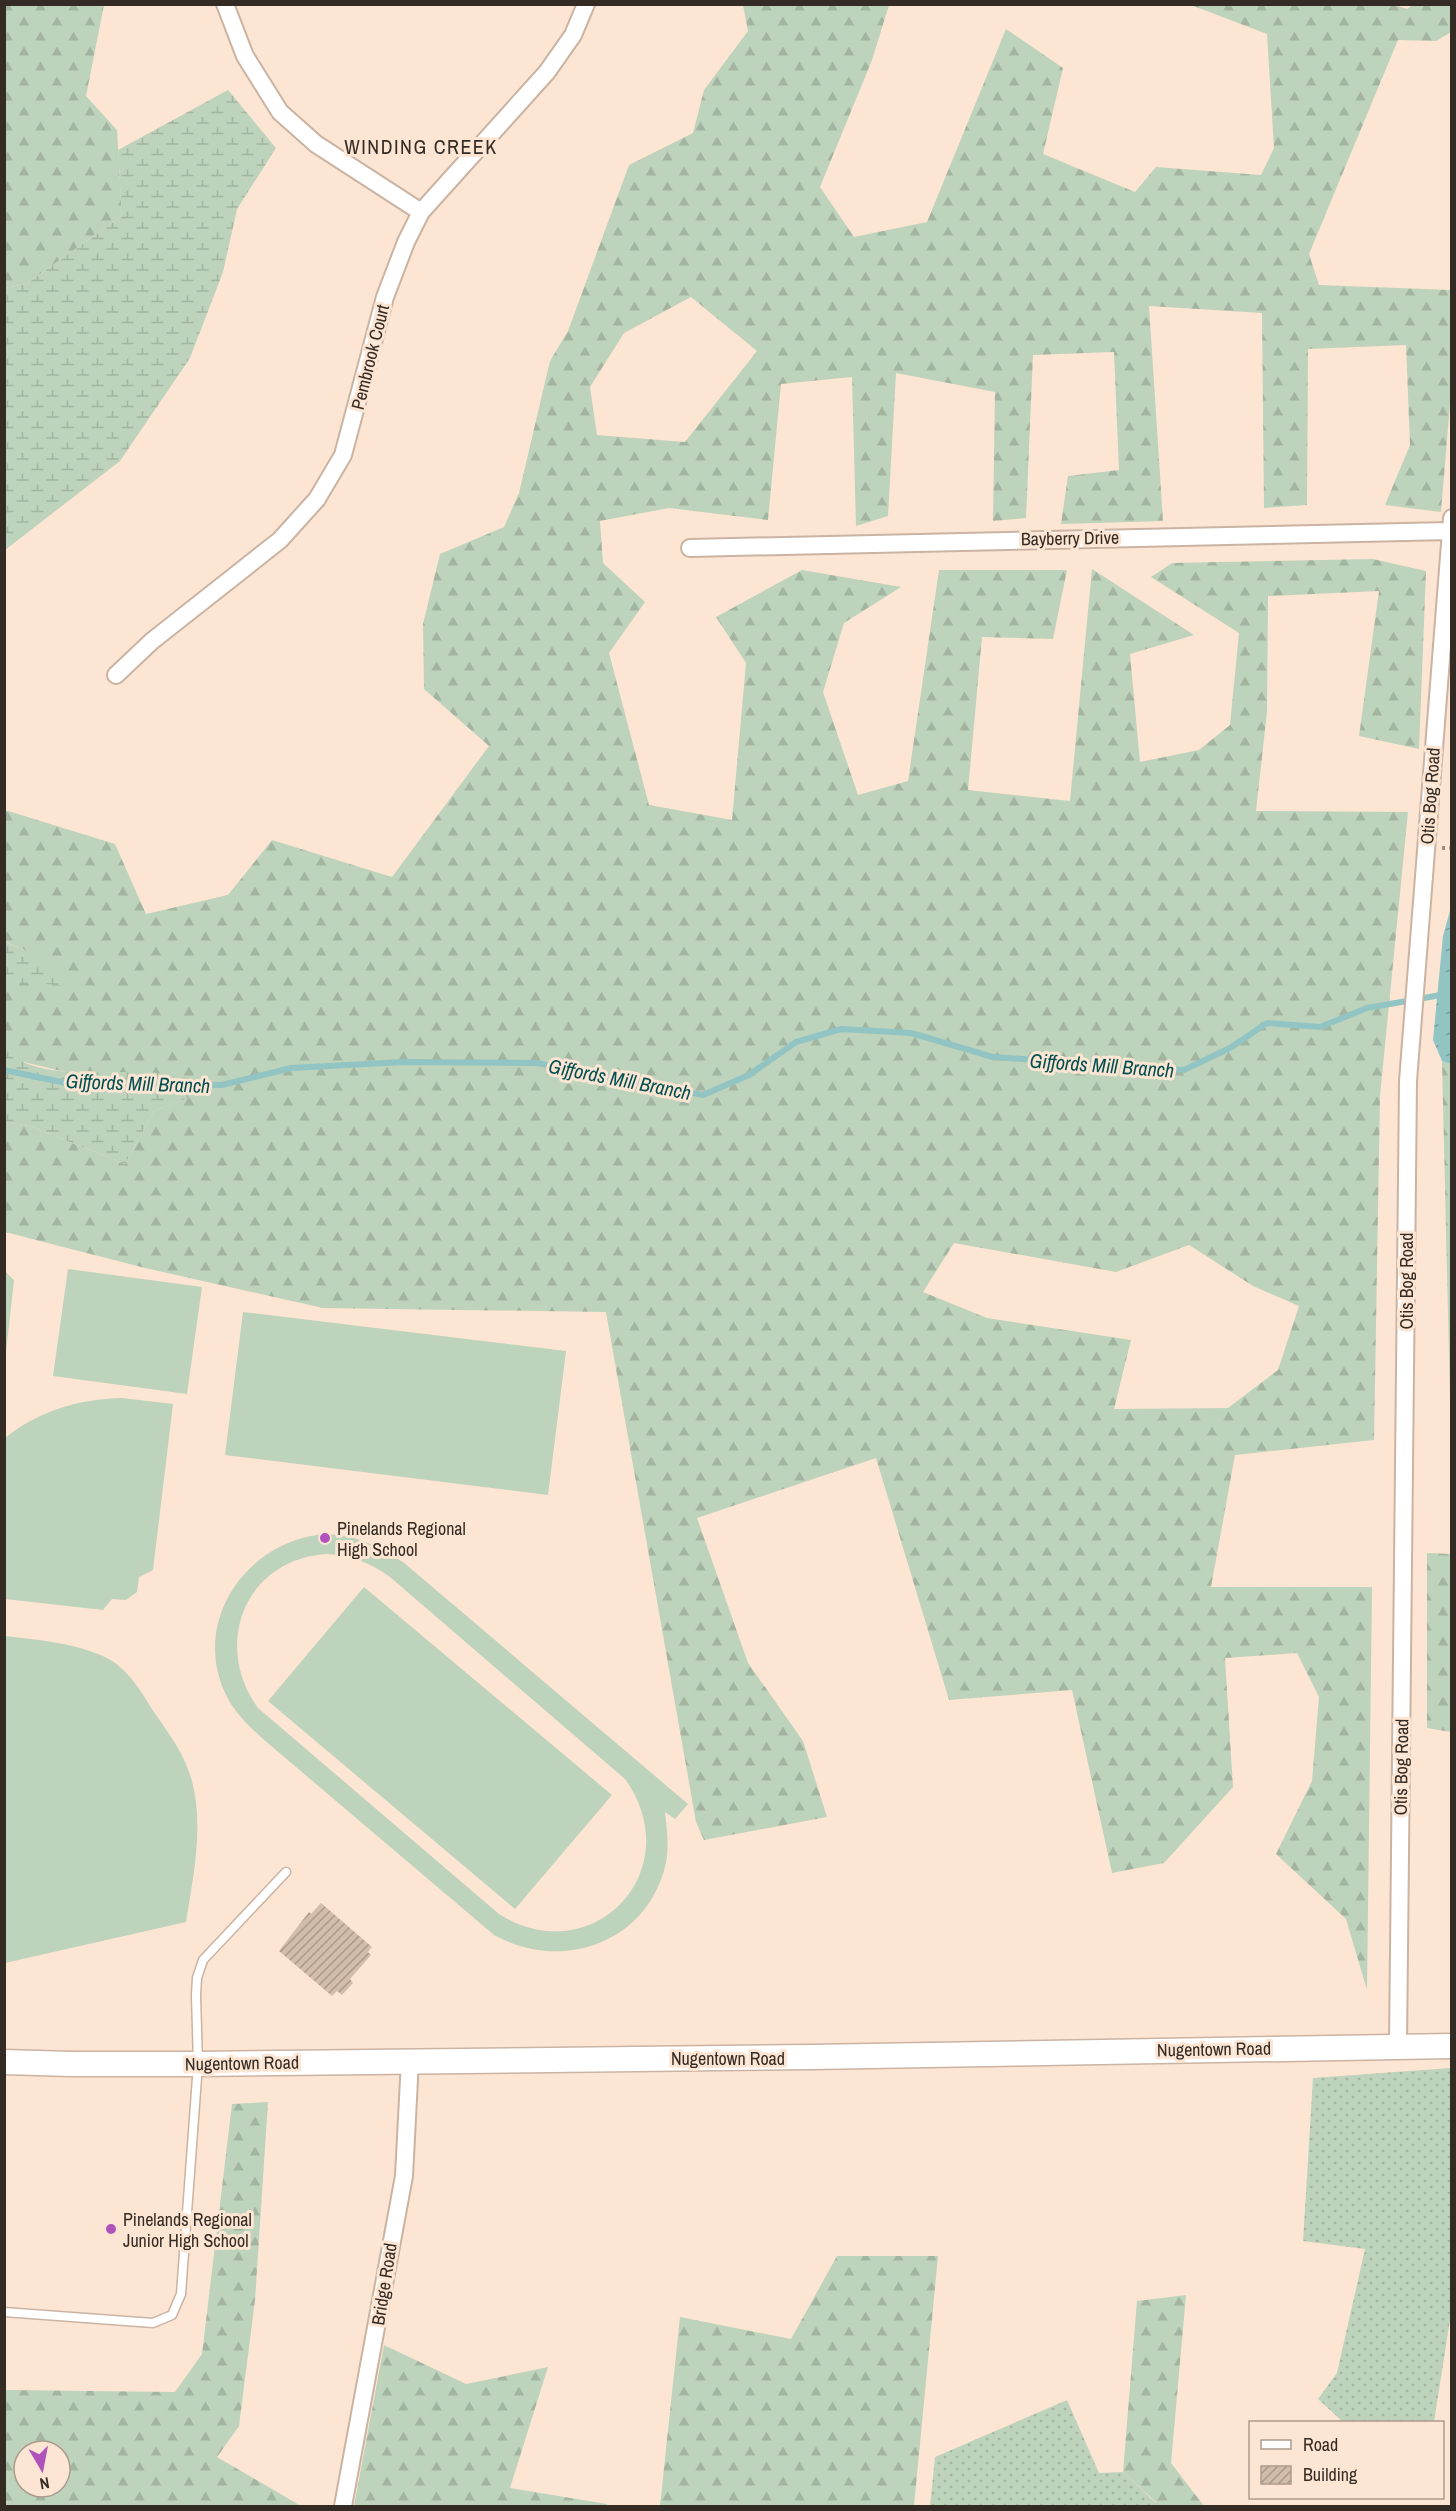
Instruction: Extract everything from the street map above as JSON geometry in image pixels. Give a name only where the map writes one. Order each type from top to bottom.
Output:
[{"type":"street","points":[[225,4],[245,56],[280,112],[316,144],[421,212]]},
{"type":"street","name":"Pembrook Court","points":[[116,675],[152,641],[280,540],[317,499],[343,455],[385,297],[406,242],[421,212],[547,72],[573,35],[586,4]]},
{"type":"street","name":"Bayberry Drive","points":[[690,548],[1451,524]]},
{"type":"street","name":"Otis Bog Road","points":[[1398,2046],[1408,1082],[1451,524]]},
{"type":"street","name":"Nugentown Road","points":[[4,2062],[198,2064],[822,2057],[1452,2046]]},
{"type":"street","name":"Bridge Road","points":[[343,2506],[404,2176],[410,2060]]},
{"type":"lane","points":[[4,2312],[153,2324],[172,2315],[181,2294],[185,2250],[198,2064],[197,1978],[203,1960],[286,1872]]},
{"type":"green space","points":[[1392,4],[1407,9],[1413,5],[1451,5],[1451,32],[1436,41],[1398,40],[1309,254],[1319,285],[1451,290],[1451,392],[1441,512],[1385,505],[1410,445],[1406,345],[1308,349],[1307,505],[1264,508],[1262,313],[1149,306],[1163,521],[1061,524],[1068,476],[1119,470],[1114,352],[1033,355],[1026,518],[993,521],[995,392],[896,373],[888,516],[856,526],[852,377],[781,384],[768,520],[669,508],[600,521],[603,563],[645,602],[609,653],[649,805],[732,820],[746,663],[716,617],[802,570],[901,587],[844,623],[823,692],[858,795],[908,781],[939,570],[1067,570],[1053,639],[982,637],[968,790],[1070,801],[1092,569],[1194,635],[1130,654],[1140,762],[1199,750],[1230,725],[1239,633],[1151,577],[1172,563],[1373,559],[1426,571],[1419,749],[1359,736],[1379,591],[1268,596],[1267,712],[1256,811],[1408,812],[1380,1096],[1374,1440],[1235,1455],[1211,1587],[1372,1587],[1367,1990],[1346,1919],[1276,1854],[1312,1781],[1319,1697],[1297,1653],[1225,1658],[1233,1787],[1164,1863],[1112,1873],[1072,1690],[949,1700],[876,1458],[697,1518],[748,1663],[803,1741],[827,1817],[704,1840],[696,1822],[606,1312],[323,1308],[145,1268],[5,1232],[5,1122],[30,1126],[125,1164],[154,1111],[221,1085],[147,1072],[74,1074],[19,1061],[5,1052],[5,981],[9,981],[25,950],[5,942],[5,810],[115,844],[146,914],[228,895],[272,840],[392,877],[489,746],[424,689],[423,624],[440,554],[504,527],[519,493],[550,361],[568,331],[629,165],[693,133],[704,90],[748,31],[743,5],[889,5],[872,60],[820,187],[854,237],[927,222],[1006,29],[1063,68],[1043,154],[1135,192],[1156,167],[1261,175],[1274,148],[1267,34],[1191,5]],"holes":[[[691,297],[757,351],[685,442],[597,435],[590,387],[624,333]],[[954,1243],[1116,1272],[1189,1245],[1253,1286],[1299,1306],[1278,1370],[1228,1408],[1114,1409],[1131,1340],[987,1318],[923,1292]]]},
{"type":"green space","points":[[5,5],[104,5],[86,96],[117,130],[122,216],[26,284],[5,288]]},
{"type":"green space","points":[[228,90],[276,148],[237,209],[223,272],[190,358],[120,461],[5,550],[5,288],[26,284],[122,216],[118,150]]},
{"type":"green space","points":[[4,942],[25,950],[72,986],[5,981]]},
{"type":"green space","points":[[5,1052],[37,1067],[54,1070],[90,1073],[154,1072],[222,1085],[154,1111],[125,1164],[30,1126],[5,1122]]},
{"type":"green space","points":[[1442,1061],[1452,1064],[1451,1441]]},
{"type":"green space","points":[[68,1269],[202,1287],[187,1394],[53,1376]]},
{"type":"green space","points":[[5,1271],[14,1280],[5,1361]]},
{"type":"green space","points":[[243,1312],[566,1351],[548,1495],[225,1455]]},
{"type":"green space","points":[[122,1398],[173,1404],[153,1570],[139,1577],[137,1592],[126,1600],[112,1599],[103,1610],[5,1599],[5,1438],[31,1420],[60,1408],[90,1401]]},
{"type":"green space","points":[[327,1534],[349,1537],[376,1546],[403,1562],[688,1804],[675,1819],[665,1812],[667,1857],[656,1891],[641,1913],[622,1931],[599,1943],[574,1950],[547,1951],[520,1946],[494,1935],[263,1739],[239,1714],[227,1697],[217,1669],[215,1641],[221,1614],[233,1589],[250,1568],[272,1551],[298,1539]],"holes":[[[326,1554],[360,1560],[390,1577],[625,1779],[642,1813],[646,1847],[638,1877],[622,1903],[597,1921],[567,1931],[534,1929],[499,1914],[258,1708],[244,1683],[238,1658],[238,1633],[244,1609],[257,1588],[275,1572],[298,1560]]]},
{"type":"green space","points":[[1427,1553],[1451,1554],[1451,1732],[1427,1728]]},
{"type":"green space","points":[[364,1587],[612,1795],[515,1909],[268,1701]]},
{"type":"green space","points":[[5,1636],[70,1646],[95,1653],[114,1662],[133,1680],[175,1743],[186,1764],[196,1802],[197,1843],[186,1922],[5,1963]]},
{"type":"green space","points":[[1451,2068],[1452,2307],[1434,2421],[1342,2421],[1318,2399],[1337,2373],[1365,2249],[1303,2241],[1313,2078]]},
{"type":"green space","points":[[268,2102],[255,2300],[239,2426],[217,2457],[301,2506],[5,2506],[5,2390],[175,2392],[202,2354],[232,2104]]},
{"type":"green space","points":[[837,2256],[938,2256],[914,2506],[660,2506],[680,2317],[791,2339]]},
{"type":"green space","points":[[1186,2295],[1171,2463],[1204,2506],[1156,2506],[1156,2502],[1123,2472],[1137,2301]]},
{"type":"green space","points":[[384,2345],[466,2384],[548,2367],[510,2488],[607,2504],[606,2506],[354,2506]]},
{"type":"green space","points":[[1067,2400],[1099,2473],[1123,2472],[1156,2503],[1156,2506],[930,2506],[935,2457]]},
{"type":"water","points":[[1451,907],[1451,1064],[1442,1061],[1433,1040],[1443,936]]},
{"type":"building","points":[[321,1903],[372,1947],[368,1952],[371,1955],[350,1979],[353,1983],[342,1995],[337,1991],[332,1996],[279,1951],[309,1912],[311,1914]]},
{"type":"waterway","name":"Giffords Mill Branch","points":[[4,1070],[66,1083],[222,1085],[291,1068],[403,1062],[537,1063],[703,1095],[749,1075],[796,1042],[841,1029],[911,1033],[993,1057],[1184,1070],[1230,1048],[1267,1023],[1320,1027],[1367,1008],[1452,993]]},
{"type":"place","name":"Pinelands Regional High School","points":[[325,1538]]},
{"type":"place","name":"Pinelands Regional Junior High School","points":[[111,2229]]},
{"type":"district","name":"WINDING CREEK","points":[[421,146]]}]
